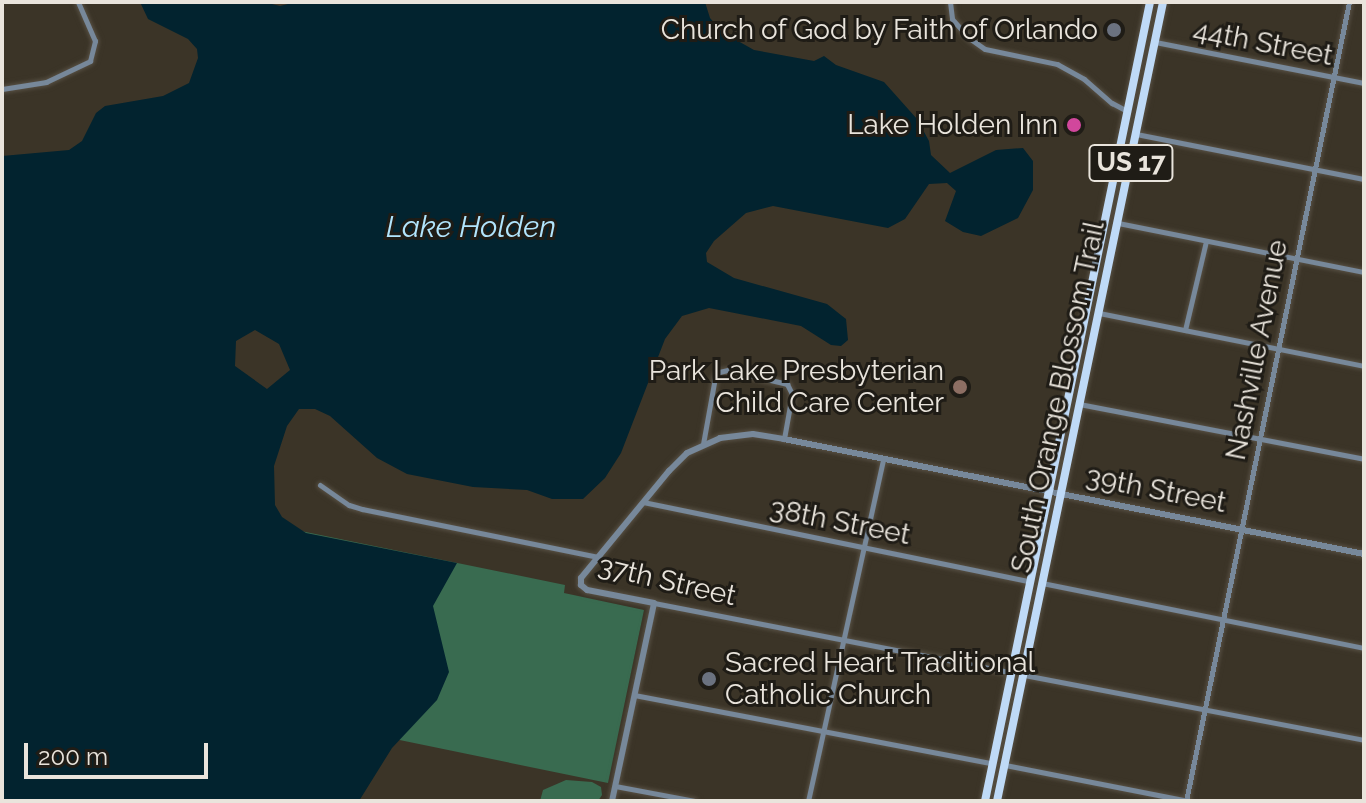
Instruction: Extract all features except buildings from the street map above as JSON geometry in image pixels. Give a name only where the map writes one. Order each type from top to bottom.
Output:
[{"type":"main road","name":"South Orange Blossom Trail","points":[[988,801],[989,779],[1010,672],[1150,2]]},
{"type":"main road","name":"South Orange Blossom Trail","points":[[997,801],[1163,2]]},
{"type":"main road","points":[[1090,291],[1098,312]]},
{"type":"street","points":[[2,89],[28,87],[70,72],[90,61],[94,47],[92,31],[78,2]]},
{"type":"street","points":[[950,2],[952,19],[969,38],[985,49],[1057,64],[1128,111]]},
{"type":"street","name":"Nashville Avenue","points":[[1187,801],[1349,2]]},
{"type":"street","name":"44th Street","points":[[1155,42],[1364,83]]},
{"type":"street","points":[[1136,134],[1364,179]]},
{"type":"street","points":[[1118,223],[1364,272]]},
{"type":"street","points":[[1185,330],[1206,241]]},
{"type":"street","points":[[1098,312],[1364,366]]},
{"type":"street","points":[[598,557],[687,453],[703,444],[715,377],[719,372],[728,370],[787,384],[792,394],[784,439]]},
{"type":"street","points":[[1078,404],[1364,459]]},
{"type":"street","name":"39th Street","points":[[703,444],[738,435],[784,439],[1364,554]]},
{"type":"street","points":[[808,801],[883,459]]},
{"type":"street","name":"37th Street","points":[[320,485],[349,505],[362,509],[598,557],[581,578],[584,588],[841,642],[1010,672]]},
{"type":"street","name":"38th Street","points":[[643,502],[1029,581]]},
{"type":"street","points":[[1041,583],[1364,648]]},
{"type":"street","points":[[612,801],[654,603]]},
{"type":"street","points":[[1023,675],[1364,740]]},
{"type":"street","points":[[634,695],[992,763]]},
{"type":"street","points":[[1004,765],[1187,801]]},
{"type":"street","points":[[615,786],[695,801]]},
{"type":"green space","points":[[291,529],[565,585],[564,593],[644,610],[608,783],[254,710]]},
{"type":"green space","points":[[566,780],[592,782],[601,787],[602,795],[598,801],[540,801],[543,790]]},
{"type":"water","name":"Lake Holden","points":[[140,2],[264,2],[280,6],[296,2],[705,2],[710,18],[722,32],[754,50],[814,61],[824,56],[836,65],[884,82],[917,119],[929,141],[931,155],[950,173],[996,150],[1023,148],[1033,161],[1033,190],[1018,218],[981,236],[963,232],[945,221],[956,191],[947,183],[929,184],[905,219],[888,228],[773,206],[746,213],[714,241],[706,253],[707,262],[734,278],[827,304],[846,319],[848,340],[841,346],[831,345],[801,326],[709,308],[682,316],[665,339],[621,453],[605,478],[583,499],[552,499],[527,490],[473,487],[407,474],[377,458],[330,416],[315,409],[299,409],[287,426],[274,466],[275,505],[282,517],[306,533],[457,563],[433,606],[449,672],[437,700],[392,748],[359,801],[2,801],[2,156],[69,150],[82,141],[96,113],[105,106],[163,96],[189,83],[198,58],[197,49],[188,39],[148,19]],"holes":[[[255,330],[279,344],[290,370],[267,389],[235,366],[236,341]]]},
{"type":"place","name":"Church of God by Faith of Orlando","points":[[1114,30]]},
{"type":"place","name":"Lake Holden Inn","points":[[1074,125]]},
{"type":"place","name":"Park Lake Presbyterian Child Care Center","points":[[960,387]]},
{"type":"place","name":"Sacred Heart Traditional Catholic Church","points":[[709,679]]}]
